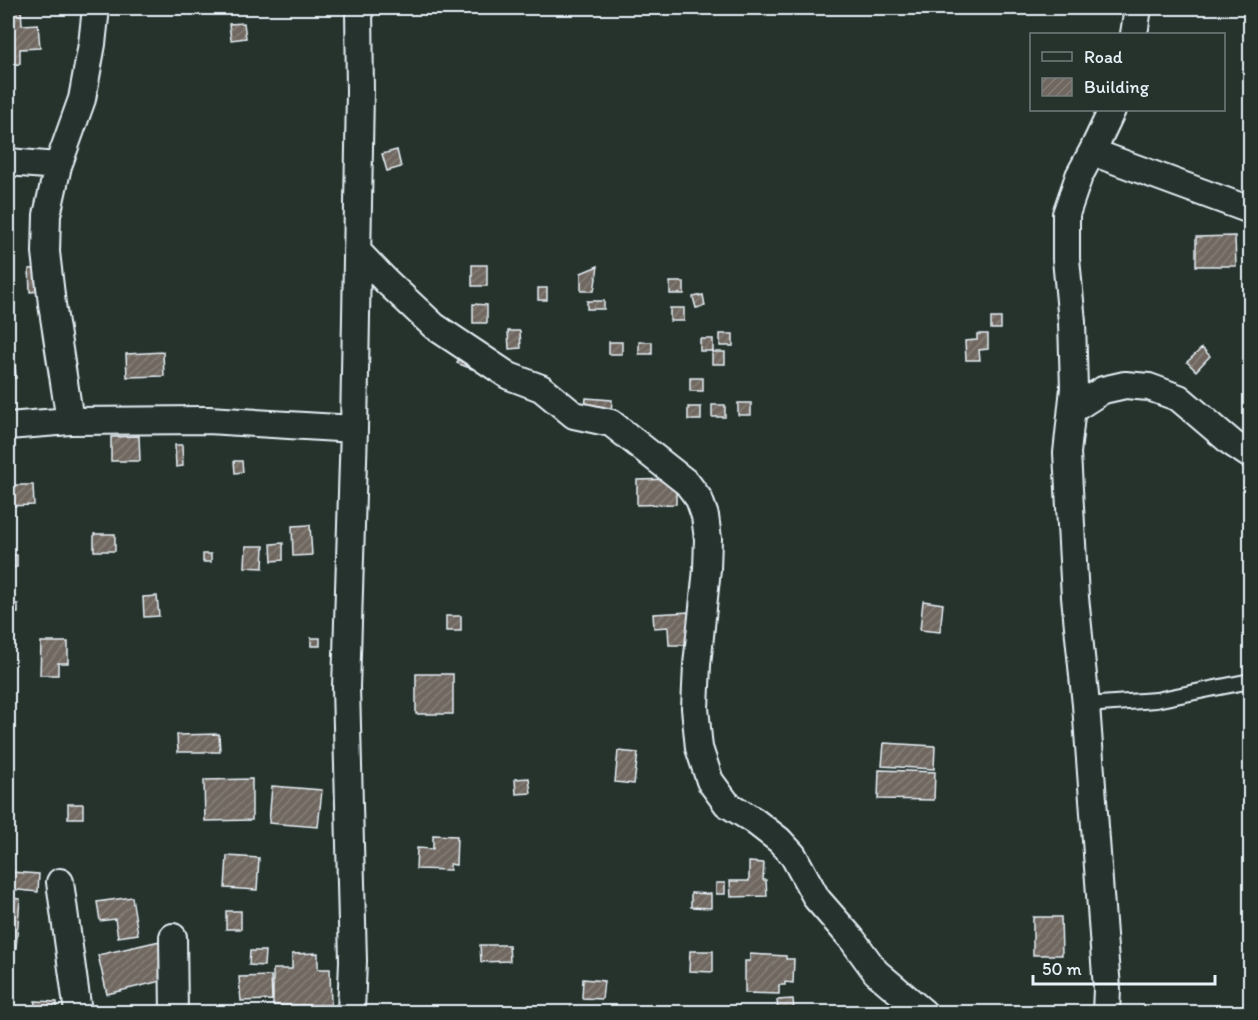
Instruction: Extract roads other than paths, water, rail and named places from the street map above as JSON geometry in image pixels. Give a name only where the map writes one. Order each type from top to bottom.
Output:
[{"type":"street","points":[[70,421],[46,252],[47,215],[58,166],[82,99],[96,8]]},
{"type":"street","points":[[351,1012],[353,962],[346,687],[354,429],[360,92],[359,8]]},
{"type":"street","points":[[1134,33],[1138,8]]},
{"type":"street","points":[[1106,1012],[1107,989],[1086,705],[1075,597],[1067,453],[1074,388],[1072,322],[1066,259],[1066,214],[1080,176],[1112,111]]},
{"type":"street","points":[[1092,152],[1251,210]]},
{"type":"street","points":[[8,162],[58,166]]},
{"type":"street","points":[[357,251],[434,326],[509,376],[542,388],[574,415],[611,423],[687,483],[699,499],[705,516],[708,539],[694,708],[699,748],[710,781],[727,804],[779,840],[793,855],[817,898],[852,939],[876,972],[923,1012]]},
{"type":"street","points":[[1072,410],[1103,390],[1125,384],[1149,387],[1179,398],[1232,443],[1251,455]]},
{"type":"street","points":[[8,426],[70,421],[208,420],[354,429]]},
{"type":"street","points":[[60,882],[78,1012]]},
{"type":"street","points":[[172,937],[174,1012]]},
{"type":"lane","points":[[1086,705],[1156,700],[1251,681]]}]
